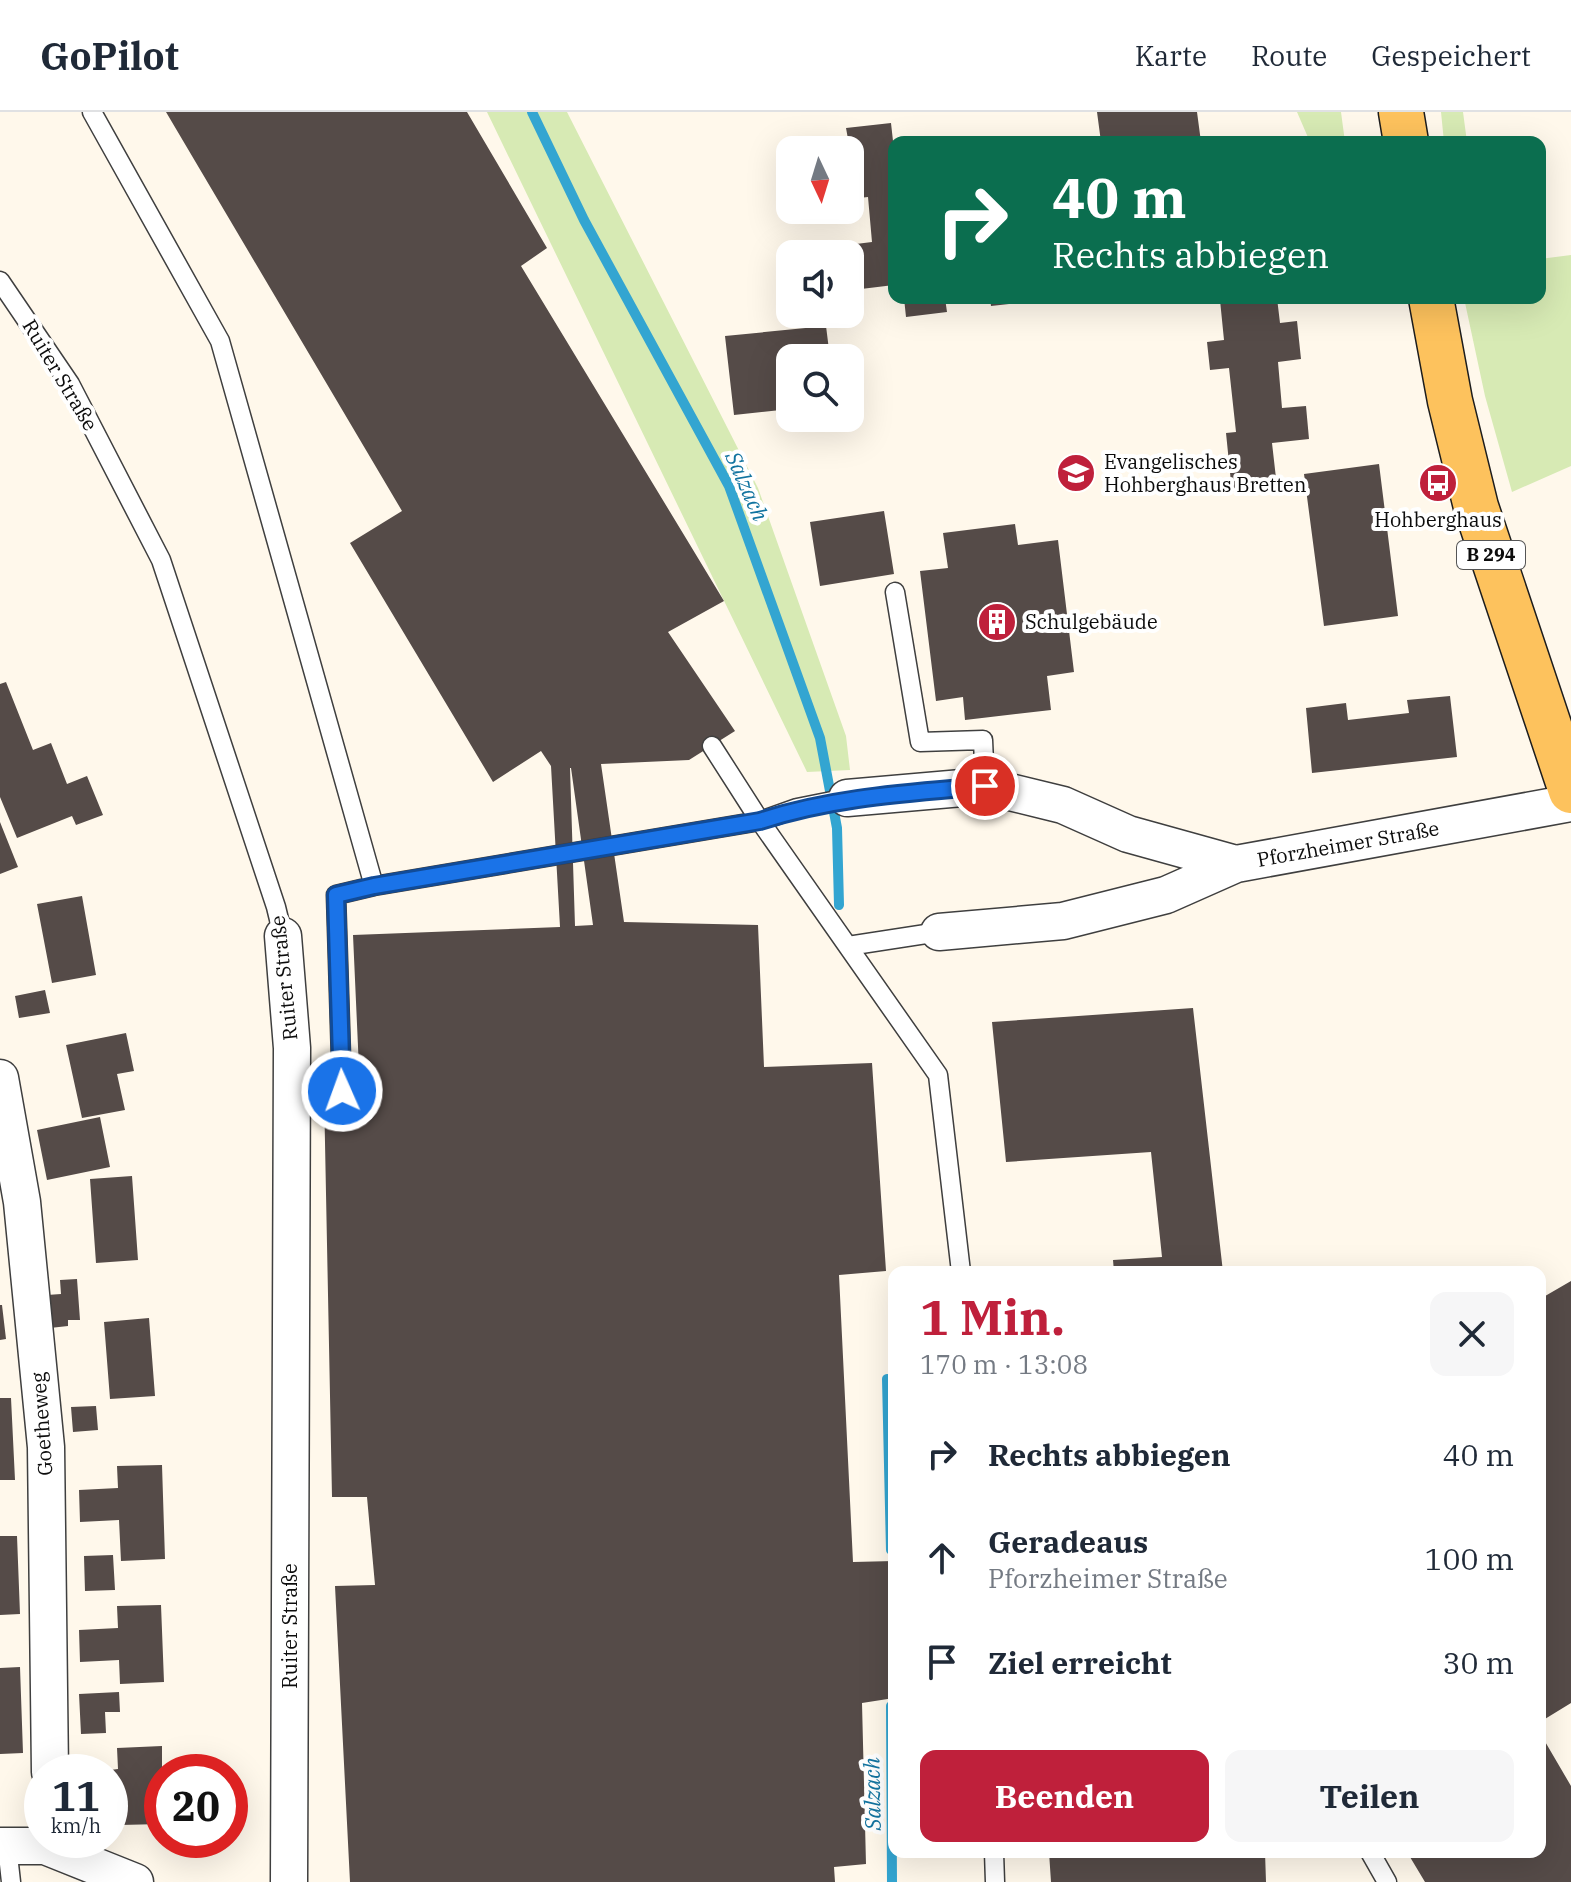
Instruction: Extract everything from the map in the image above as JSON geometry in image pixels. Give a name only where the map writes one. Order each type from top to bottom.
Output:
[{"type":"main road","points":[[1401,112],[1405,136]]},
{"type":"main road","name":"B 294","points":[[1432,304],[1450,401],[1476,507],[1571,791]]},
{"type":"street","name":"Pforzheimer Straße","points":[[847,798],[985,786],[1063,805],[1128,834],[1236,864],[1571,803]]},
{"type":"street","points":[[939,932],[1063,921],[1166,895],[1236,864]]},
{"type":"street","name":"Ruiter Straße","points":[[283,936],[292,1048],[289,1882]]},
{"type":"street","name":"Goetheweg","points":[[0,1078],[22,1202],[46,1447],[50,1754]]},
{"type":"street","points":[[3,1846],[24,1845]]},
{"type":"street","points":[[82,1858],[135,1882]]},
{"type":"lane","points":[[92,112],[220,341],[374,886]]},
{"type":"lane","name":"Ruiter Straße","points":[[0,281],[70,384],[161,560],[283,936]]},
{"type":"lane","points":[[895,592],[920,742],[983,740],[985,786]]},
{"type":"lane","points":[[712,746],[760,821],[938,1075],[960,1266]]},
{"type":"lane","points":[[342,1091],[336,895],[760,821],[797,808],[847,798]]},
{"type":"lane","points":[[848,946],[939,932]]},
{"type":"lane","points":[[3,1846],[11,1882]]},
{"type":"lane","points":[[994,1858],[995,1882]]},
{"type":"lane","points":[[1373,1858],[1387,1882]]},
{"type":"green space","points":[[487,112],[567,112],[758,488],[846,736],[850,770],[807,772]]},
{"type":"green space","points":[[1297,112],[1341,112],[1344,136],[1307,136]]},
{"type":"green space","points":[[1441,112],[1463,112],[1466,136],[1443,136]]},
{"type":"green space","points":[[1571,255],[1571,466],[1512,492],[1485,396],[1465,304],[1546,304],[1546,258]]},
{"type":"building","points":[[166,112],[467,112],[547,248],[521,266],[724,601],[668,632],[735,731],[689,760],[601,764],[624,922],[758,925],[764,1067],[872,1063],[886,1271],[839,1275],[853,1562],[888,1561],[888,1699],[862,1703],[866,1864],[834,1867],[835,1882],[350,1882],[335,1586],[375,1585],[367,1497],[332,1497],[324,1092],[360,1091],[353,935],[560,927],[551,766],[541,751],[493,782],[350,543],[402,511]],"holes":[[[570,768],[571,768],[593,925],[575,926]]]},
{"type":"building","points":[[1097,112],[1197,112],[1200,136],[1100,136]]},
{"type":"building","points":[[891,123],[892,136],[888,136],[888,286],[864,289],[864,243],[872,242],[868,197],[864,197],[864,136],[847,136],[846,128]]},
{"type":"building","points":[[905,304],[946,304],[947,312],[906,317]]},
{"type":"building","points":[[1220,304],[1278,304],[1280,323],[1297,321],[1301,359],[1278,362],[1282,408],[1306,406],[1309,439],[1272,443],[1277,487],[1232,492],[1226,433],[1236,432],[1229,368],[1210,370],[1207,342],[1224,340]]},
{"type":"building","points":[[826,328],[828,344],[776,344],[776,410],[734,415],[725,336]]},
{"type":"building","points":[[1379,464],[1398,616],[1324,626],[1304,474]]},
{"type":"building","points":[[884,511],[894,574],[820,586],[810,522]]},
{"type":"building","name":"Schulgebäude","points":[[1015,524],[1018,545],[1058,540],[1074,672],[1047,676],[1051,710],[965,720],[963,697],[936,701],[920,571],[948,568],[943,533]]},
{"type":"building","points":[[6,682],[33,750],[51,743],[67,784],[87,776],[103,815],[76,825],[72,816],[17,838],[0,797],[0,684]]},
{"type":"building","points":[[1450,696],[1457,757],[1312,773],[1306,708],[1346,703],[1348,720],[1409,713],[1407,700]]},
{"type":"building","points":[[0,822],[18,867],[0,874]]},
{"type":"building","points":[[82,896],[96,975],[52,983],[37,904]]},
{"type":"building","points":[[45,990],[50,1013],[19,1018],[15,996]]},
{"type":"building","points":[[1193,1008],[1222,1266],[1114,1266],[1113,1260],[1162,1257],[1151,1152],[1006,1162],[992,1022]]},
{"type":"building","points":[[126,1033],[134,1071],[117,1074],[125,1110],[82,1118],[66,1045]]},
{"type":"building","points":[[100,1117],[110,1167],[47,1180],[37,1130]]},
{"type":"building","points":[[132,1176],[138,1260],[96,1263],[90,1179]]},
{"type":"building","points":[[77,1279],[80,1320],[68,1320],[68,1326],[50,1328],[47,1295],[61,1294],[60,1280]]},
{"type":"building","points":[[1571,1281],[1571,1703],[1546,1718],[1546,1296]]},
{"type":"building","points":[[0,1305],[6,1339],[0,1340]]},
{"type":"building","points":[[149,1318],[155,1396],[110,1399],[104,1322]]},
{"type":"building","points":[[0,1398],[11,1398],[15,1480],[0,1480]]},
{"type":"building","points":[[96,1406],[98,1430],[73,1432],[71,1407]]},
{"type":"building","points":[[162,1465],[165,1559],[121,1561],[119,1520],[80,1522],[79,1490],[118,1488],[117,1466]]},
{"type":"building","points":[[0,1536],[17,1536],[20,1614],[0,1615]]},
{"type":"building","points":[[113,1555],[115,1590],[85,1591],[84,1556]]},
{"type":"building","points":[[161,1605],[164,1682],[120,1684],[119,1660],[80,1662],[79,1630],[118,1628],[117,1606]]},
{"type":"building","points":[[20,1667],[23,1753],[0,1754],[0,1668]]},
{"type":"building","points":[[119,1692],[120,1712],[105,1712],[106,1733],[81,1734],[79,1694]]},
{"type":"building","points":[[1546,1743],[1571,1786],[1571,1882],[1425,1882],[1411,1858],[1546,1858]]},
{"type":"building","points":[[162,1746],[162,1754],[144,1754],[144,1824],[128,1825],[128,1754],[117,1754],[117,1748]]},
{"type":"building","points":[[1049,1858],[1265,1858],[1266,1882],[1051,1882]]},
{"type":"waterway","name":"Salzach","points":[[532,112],[584,220],[729,486],[820,738],[837,828],[839,905]]},
{"type":"waterway","name":"Salzach","points":[[887,1379],[888,1422]]},
{"type":"waterway","name":"Salzach","points":[[892,1858],[892,1882]]},
{"type":"place","name":"Evangelisches Hohberghaus Bretten","points":[[1076,473]]},
{"type":"place","name":"Hohberghaus","points":[[1438,483]]},
{"type":"place","name":"Schulgebäude","points":[[997,622]]},
{"type":"route","points":[[342,1091],[336,895],[760,821],[797,808],[847,798],[985,786]]}]
